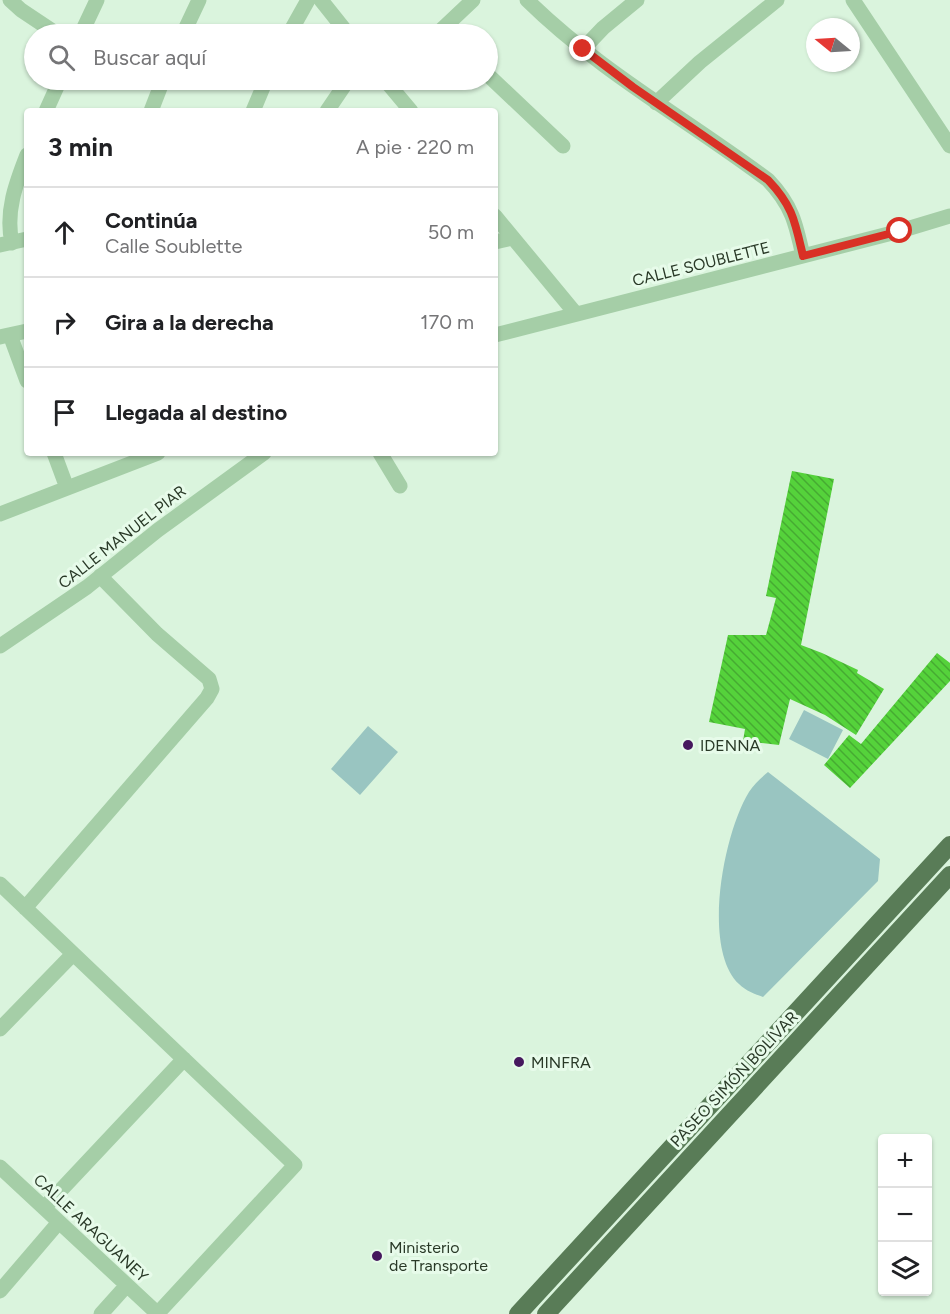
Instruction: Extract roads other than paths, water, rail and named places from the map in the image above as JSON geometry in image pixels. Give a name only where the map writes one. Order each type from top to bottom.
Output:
[{"type":"main road","name":"PASEO SIMÓN BOLÍVAR","points":[[518,1314],[950,844]]},
{"type":"main road","name":"PASEO SIMÓN BOLÍVAR","points":[[550,1310],[950,875]]},
{"type":"main road","points":[[921,876],[936,890]]},
{"type":"main road","points":[[538,1292],[550,1310]]},
{"type":"street","points":[[10,0],[42,24]]},
{"type":"street","points":[[86,24],[97,0]]},
{"type":"street","points":[[188,24],[199,0]]},
{"type":"street","points":[[295,24],[308,0]]},
{"type":"street","points":[[448,24],[473,0]]},
{"type":"street","points":[[527,0],[583,49],[656,103],[753,169],[776,188],[785,198],[789,208],[803,256]]},
{"type":"street","points":[[583,49],[603,28],[637,0]]},
{"type":"street","points":[[656,103],[700,62],[777,0]]},
{"type":"street","points":[[853,0],[950,146]]},
{"type":"street","points":[[326,2],[341,24]]},
{"type":"street","points":[[498,84],[563,146]]},
{"type":"street","points":[[47,108],[55,90]]},
{"type":"street","points":[[152,108],[158,90]]},
{"type":"street","points":[[254,108],[262,90]]},
{"type":"street","points":[[329,108],[341,90]]},
{"type":"street","points":[[395,90],[409,108]]},
{"type":"street","points":[[24,165],[10,210],[6,244],[24,240]]},
{"type":"street","name":"CALLE SOUBLETTE","points":[[498,333],[803,256],[950,216]]},
{"type":"street","points":[[498,220],[576,314]]},
{"type":"street","points":[[498,241],[512,238]]},
{"type":"street","points":[[24,332],[5,336],[24,375]]},
{"type":"street","points":[[55,456],[67,488]]},
{"type":"street","points":[[0,514],[147,456]]},
{"type":"street","name":"CALLE MANUEL PIAR","points":[[0,646],[44,618],[158,530],[260,456]]},
{"type":"street","points":[[382,456],[400,486]]},
{"type":"street","points":[[25,908],[207,698],[212,689],[209,679],[158,634],[100,576]]},
{"type":"street","points":[[0,884],[295,1165],[158,1314]]},
{"type":"street","points":[[0,1029],[73,954]]},
{"type":"street","points":[[44,1208],[184,1059]]},
{"type":"street","name":"CALLE ARAGUANEY","points":[[0,1167],[158,1314]]},
{"type":"street","points":[[0,1291],[59,1222]]},
{"type":"street","points":[[101,1314],[127,1285]]},
{"type":"place","name":"IDENNA","points":[[688,745]]},
{"type":"place","name":"MINFRA","points":[[519,1062]]},
{"type":"place","name":"Ministerio de Transporte","points":[[377,1256]]}]
